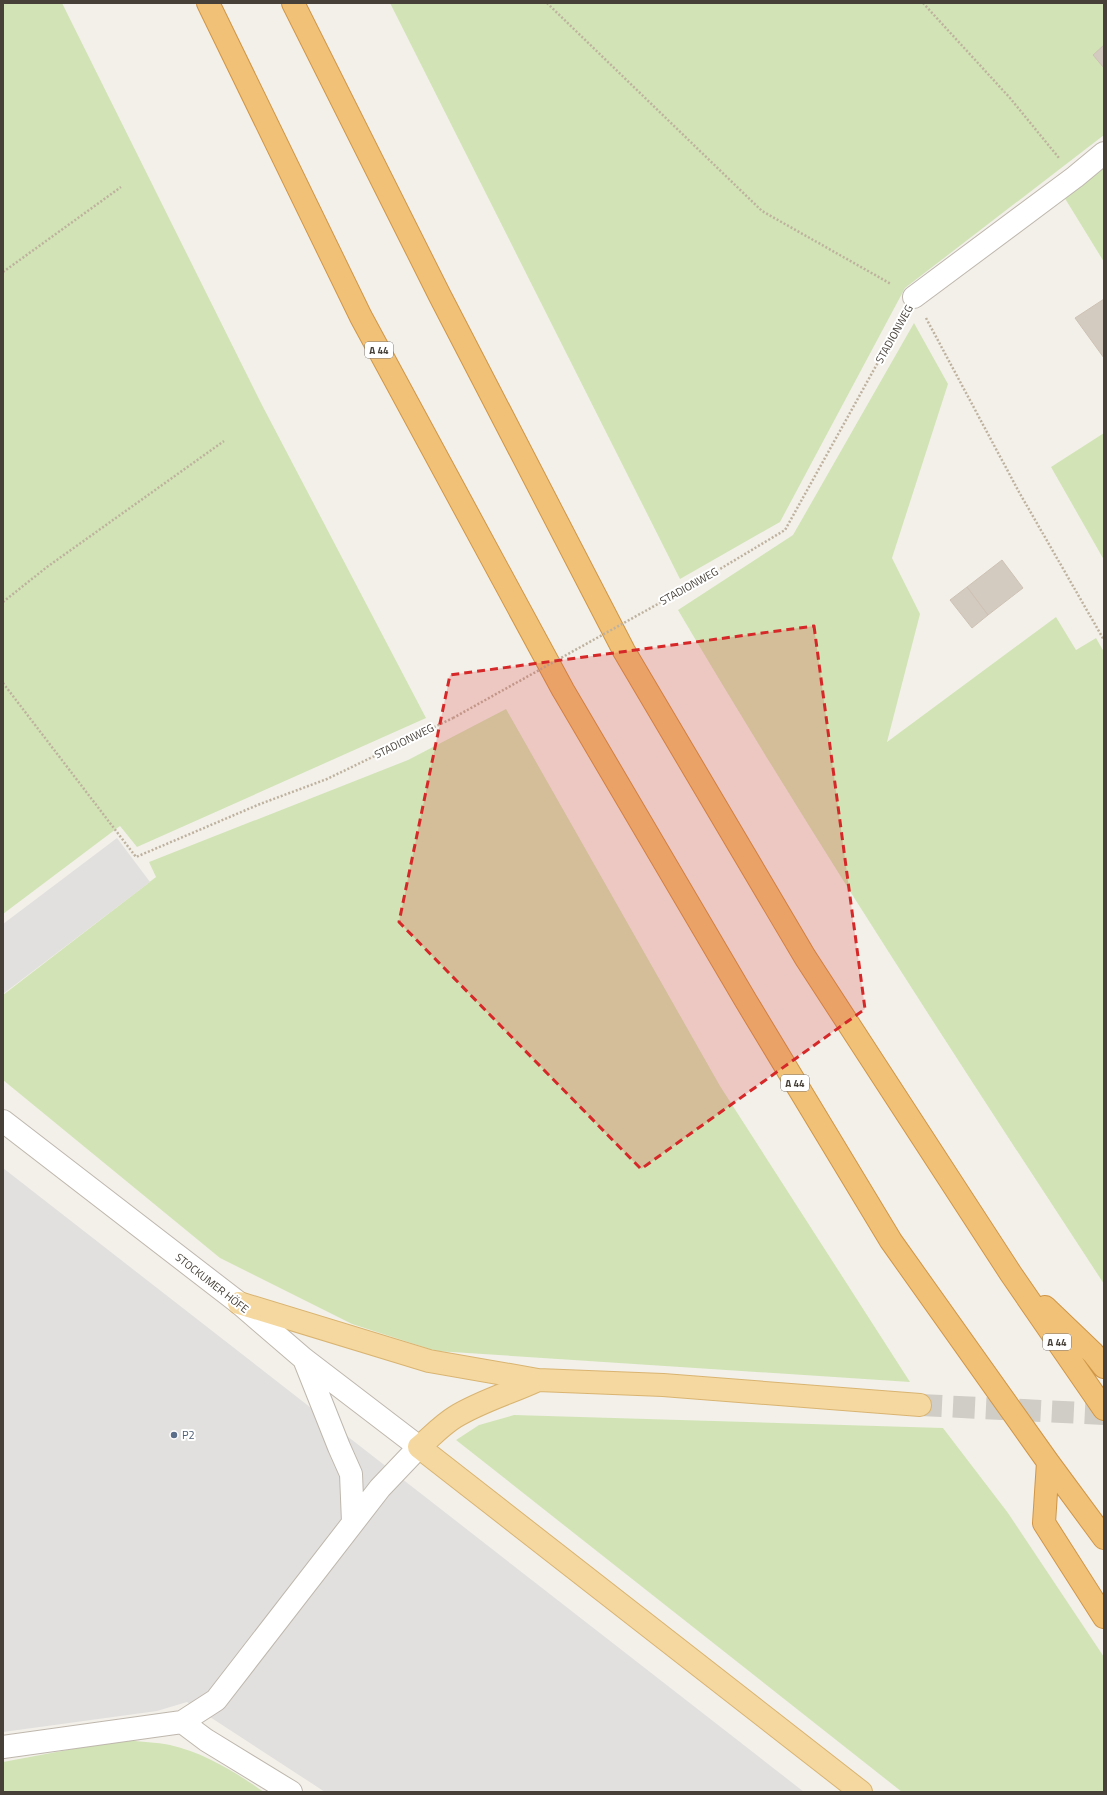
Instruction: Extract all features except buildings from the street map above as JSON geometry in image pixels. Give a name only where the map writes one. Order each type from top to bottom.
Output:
[{"type":"highway","name":"A 44","points":[[208,3],[362,317],[563,690],[746,1001],[890,1241],[1104,1538]]},
{"type":"highway","name":"A 44","points":[[294,3],[440,296],[624,651],[805,957],[1011,1274],[1104,1409]]},
{"type":"highway","points":[[1011,1274],[1093,1353],[1104,1367]]},
{"type":"highway","points":[[1048,1462],[1044,1523],[1104,1616]]},
{"type":"main road","points":[[239,1304],[429,1362],[538,1380],[663,1385],[920,1405]]},
{"type":"main road","points":[[538,1380],[516,1390],[492,1398],[454,1417],[419,1447],[862,1792]]},
{"type":"street","name":"STADIONWEG","points":[[914,297],[1075,177],[1104,153]]},
{"type":"street","name":"STOCKUMER HÖFE","points":[[3,1121],[239,1304],[304,1359],[419,1447]]},
{"type":"street","points":[[304,1359],[339,1447],[352,1474],[353,1522]]},
{"type":"street","points":[[3,1747],[182,1722],[216,1700],[380,1488],[419,1447]]},
{"type":"street","points":[[182,1722],[206,1740],[291,1792]]},
{"type":"path","points":[[547,3],[762,211],[914,297],[1019,492],[1104,640]]},
{"type":"path","points":[[923,3],[1010,98],[1075,177]]},
{"type":"path","points":[[3,272],[121,187]]},
{"type":"path","name":"STADIONWEG","points":[[3,683],[136,857],[260,804],[327,779],[453,718],[710,575],[786,530],[914,297]]},
{"type":"path","points":[[3,602],[47,567],[224,441]]},
{"type":"highlighted area","points":[[814,626],[865,1009],[641,1169],[399,922],[450,675]]},
{"type":"green space","points":[[3,3],[62,3],[262,405],[426,718],[137,847],[120,826],[3,914]]},
{"type":"green space","points":[[390,3],[1104,3],[1104,135],[905,288],[780,522],[680,579]]},
{"type":"green space","points":[[1104,158],[1104,262],[1061,192]]},
{"type":"green space","points":[[914,323],[948,384],[892,558],[920,614],[887,742],[1056,617],[1076,650],[1096,638],[1104,652],[1104,1284],[834,865],[729,696],[678,610],[793,535]]},
{"type":"green space","points":[[1104,433],[1104,560],[1051,467]]},
{"type":"green space","points":[[506,709],[720,1086],[910,1382],[436,1351],[352,1324],[220,1258],[3,1080],[3,995],[156,877],[149,862],[408,760]]},
{"type":"green space","points":[[514,1415],[943,1428],[1008,1513],[1104,1657],[1104,1792],[902,1792],[456,1440],[479,1425]]},
{"type":"green space","points":[[127,1740],[159,1743],[183,1748],[231,1770],[264,1792],[3,1792],[3,1762]]},
{"type":"shaded area","points":[[117,838],[150,882],[3,994],[3,924]]},
{"type":"shaded area","name":"P2","points":[[3,1168],[804,1792],[325,1792],[187,1702],[157,1711],[3,1732]]},
{"type":"tunnel","points":[[920,1405],[1104,1414]]},
{"type":"place","name":"P2","points":[[174,1435]]}]
